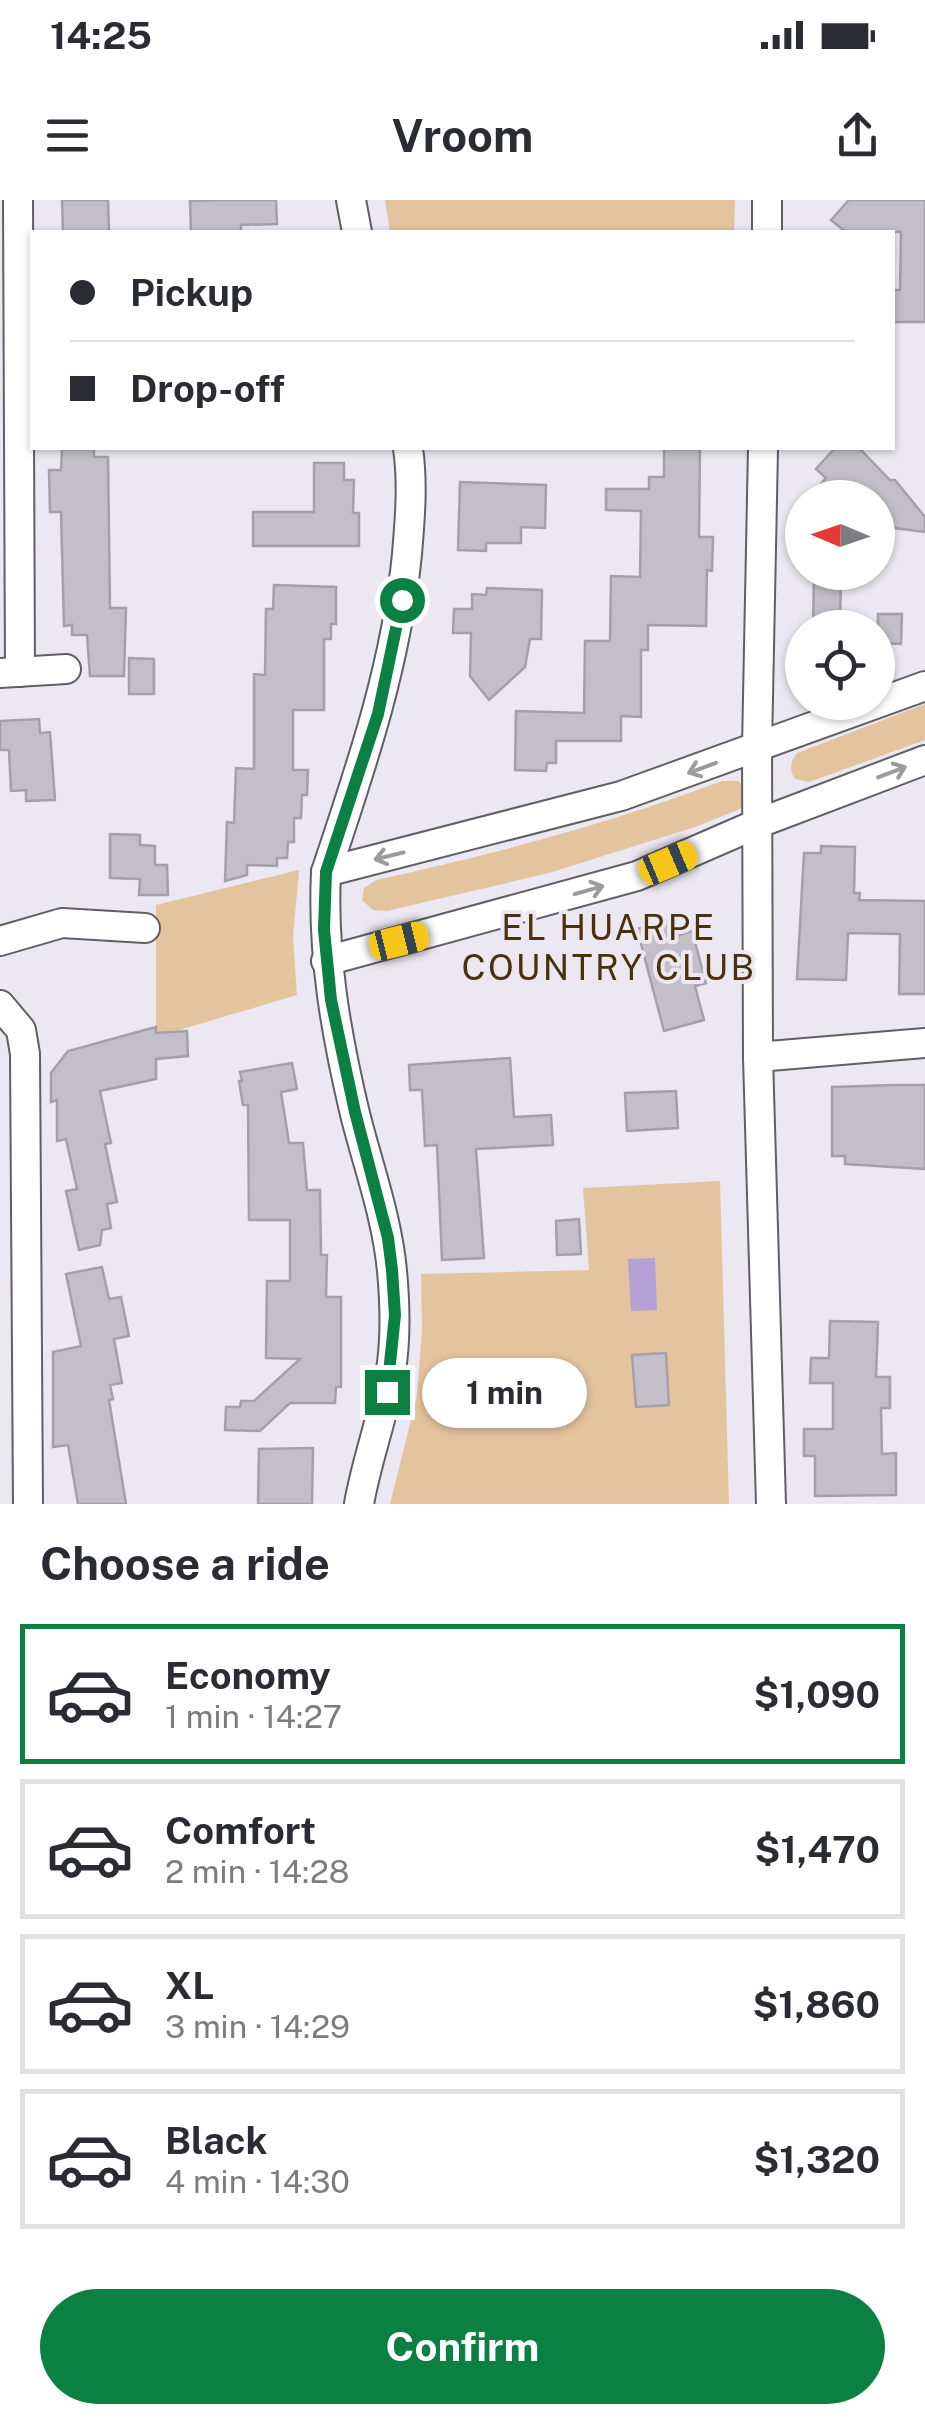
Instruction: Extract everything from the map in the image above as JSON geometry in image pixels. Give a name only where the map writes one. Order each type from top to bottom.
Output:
[{"type":"street","points":[[18,200],[9,414],[10,672],[66,670]]},
{"type":"street","points":[[350,200],[357,230]]},
{"type":"street","points":[[767,230],[768,200]]},
{"type":"street","points":[[359,1504],[392,1366],[395,1315],[388,1238],[346,1072],[326,960],[326,872],[378,714],[394,647],[408,534],[408,450]]},
{"type":"street","points":[[763,450],[757,748],[758,1057],[771,1504]]},
{"type":"street","points":[[326,872],[565,813],[925,686]]},
{"type":"street","points":[[326,960],[637,876],[759,823],[925,760]]},
{"type":"street","points":[[0,941],[62,923],[144,928]]},
{"type":"street","points":[[0,1004],[21,1030],[25,1054],[28,1504]]},
{"type":"street","points":[[758,1057],[925,1043]]},
{"type":"shaded area","points":[[385,200],[735,200],[734,230],[390,230]]},
{"type":"shaded area","points":[[925,704],[925,740],[809,782],[793,776],[791,766],[797,753],[883,720],[895,720],[895,715]]},
{"type":"shaded area","points":[[722,781],[738,781],[743,787],[740,809],[695,827],[549,873],[387,911],[373,910],[362,900],[364,888],[376,880],[551,837]]},
{"type":"shaded area","points":[[299,870],[293,937],[297,995],[156,1037],[156,905]]},
{"type":"shaded area","points":[[720,1181],[729,1504],[390,1504],[417,1396],[421,1274],[589,1270],[583,1188]]},
{"type":"shaded area","points":[[655,1258],[657,1310],[631,1311],[628,1259]]},
{"type":"building","points":[[62,200],[108,200],[109,230],[63,230]]},
{"type":"building","points":[[276,200],[277,224],[241,225],[241,230],[191,230],[190,201]]},
{"type":"building","points":[[849,200],[925,200],[925,322],[895,322],[901,232],[844,230],[831,220]]},
{"type":"building","points":[[62,450],[94,450],[94,457],[108,457],[110,608],[126,608],[124,676],[90,676],[87,635],[72,635],[72,625],[64,626],[61,512],[50,512],[49,470],[61,470]]},
{"type":"building","points":[[664,450],[700,450],[699,537],[713,537],[712,571],[707,570],[706,626],[648,625],[648,650],[641,650],[641,717],[621,716],[621,741],[556,741],[556,763],[547,763],[546,771],[515,770],[516,711],[584,713],[585,641],[610,641],[611,576],[640,577],[641,511],[606,510],[606,489],[649,489],[649,477],[664,477]]},
{"type":"building","points":[[833,450],[861,450],[890,480],[824,480],[816,469]]},
{"type":"building","points":[[314,463],[344,463],[344,480],[354,480],[353,513],[359,513],[359,546],[253,546],[253,512],[314,512]]},
{"type":"building","points":[[895,480],[925,517],[925,532],[895,528]]},
{"type":"building","points":[[460,482],[546,485],[545,528],[521,527],[521,543],[486,543],[486,551],[458,550]]},
{"type":"building","points":[[274,585],[336,587],[336,624],[331,624],[331,639],[324,639],[324,710],[293,710],[293,770],[308,770],[307,795],[302,795],[301,818],[294,818],[294,842],[288,842],[287,858],[277,858],[277,866],[247,865],[247,875],[225,881],[227,822],[234,823],[236,768],[254,769],[254,674],[265,675],[266,609],[273,609]]},
{"type":"building","points":[[487,588],[542,590],[541,639],[530,639],[525,667],[489,700],[470,676],[471,633],[453,633],[454,609],[472,609],[472,594],[486,595]]},
{"type":"building","points":[[814,590],[841,590],[840,610],[813,610]]},
{"type":"building","points":[[895,614],[902,614],[901,644],[895,644]]},
{"type":"building","points":[[129,658],[154,659],[154,694],[129,694]]},
{"type":"building","points":[[39,719],[40,733],[50,732],[55,800],[26,801],[26,790],[11,791],[9,750],[0,750],[0,721]]},
{"type":"building","points":[[110,834],[140,835],[140,845],[155,846],[155,865],[167,865],[168,895],[139,895],[140,879],[110,878]]},
{"type":"building","points":[[821,846],[855,847],[854,893],[860,893],[859,900],[925,901],[925,994],[899,994],[900,934],[848,933],[846,980],[797,979],[804,853],[821,853]]},
{"type":"building","points":[[672,920],[677,936],[692,931],[706,983],[695,986],[704,1020],[664,1031],[637,929]]},
{"type":"building","points":[[156,1027],[156,1033],[187,1031],[188,1056],[156,1059],[156,1079],[100,1091],[111,1143],[105,1144],[117,1202],[107,1204],[111,1228],[102,1230],[100,1245],[79,1250],[66,1191],[77,1189],[66,1139],[57,1141],[57,1100],[51,1102],[51,1073],[68,1051]]},
{"type":"building","points":[[510,1058],[514,1117],[551,1115],[553,1145],[476,1149],[484,1258],[442,1260],[437,1145],[425,1146],[422,1090],[410,1090],[409,1065]]},
{"type":"building","points":[[292,1063],[297,1089],[281,1092],[289,1143],[303,1143],[307,1190],[320,1190],[321,1255],[327,1255],[326,1297],[341,1297],[341,1387],[336,1387],[335,1403],[290,1403],[260,1431],[225,1430],[226,1407],[254,1401],[300,1359],[266,1358],[267,1281],[290,1281],[290,1220],[249,1220],[248,1105],[243,1105],[239,1081],[240,1072]]},
{"type":"building","points":[[925,1085],[925,1169],[845,1164],[845,1156],[832,1156],[832,1087]]},
{"type":"building","points":[[676,1091],[678,1128],[627,1131],[625,1093]]},
{"type":"building","points":[[579,1219],[581,1254],[557,1255],[556,1221]]},
{"type":"building","points":[[102,1267],[109,1299],[121,1297],[129,1336],[114,1339],[122,1383],[110,1385],[113,1399],[109,1400],[126,1504],[78,1504],[68,1445],[53,1447],[53,1352],[81,1346],[66,1274]]},
{"type":"building","points":[[830,1321],[878,1322],[876,1377],[890,1377],[890,1408],[881,1408],[882,1454],[896,1453],[896,1495],[815,1496],[815,1456],[804,1456],[804,1429],[833,1429],[833,1383],[810,1383],[811,1358],[829,1358]]},
{"type":"building","points":[[666,1353],[669,1405],[636,1407],[632,1355]]},
{"type":"building","points":[[313,1448],[312,1504],[258,1504],[259,1449]]},
{"type":"district","name":"EL HUARPE COUNTRY CLUB","points":[[609,947]]},
{"type":"route","points":[[387,1392],[395,1315],[388,1238],[331,1000],[324,930],[326,872],[378,714],[402,600]]}]
